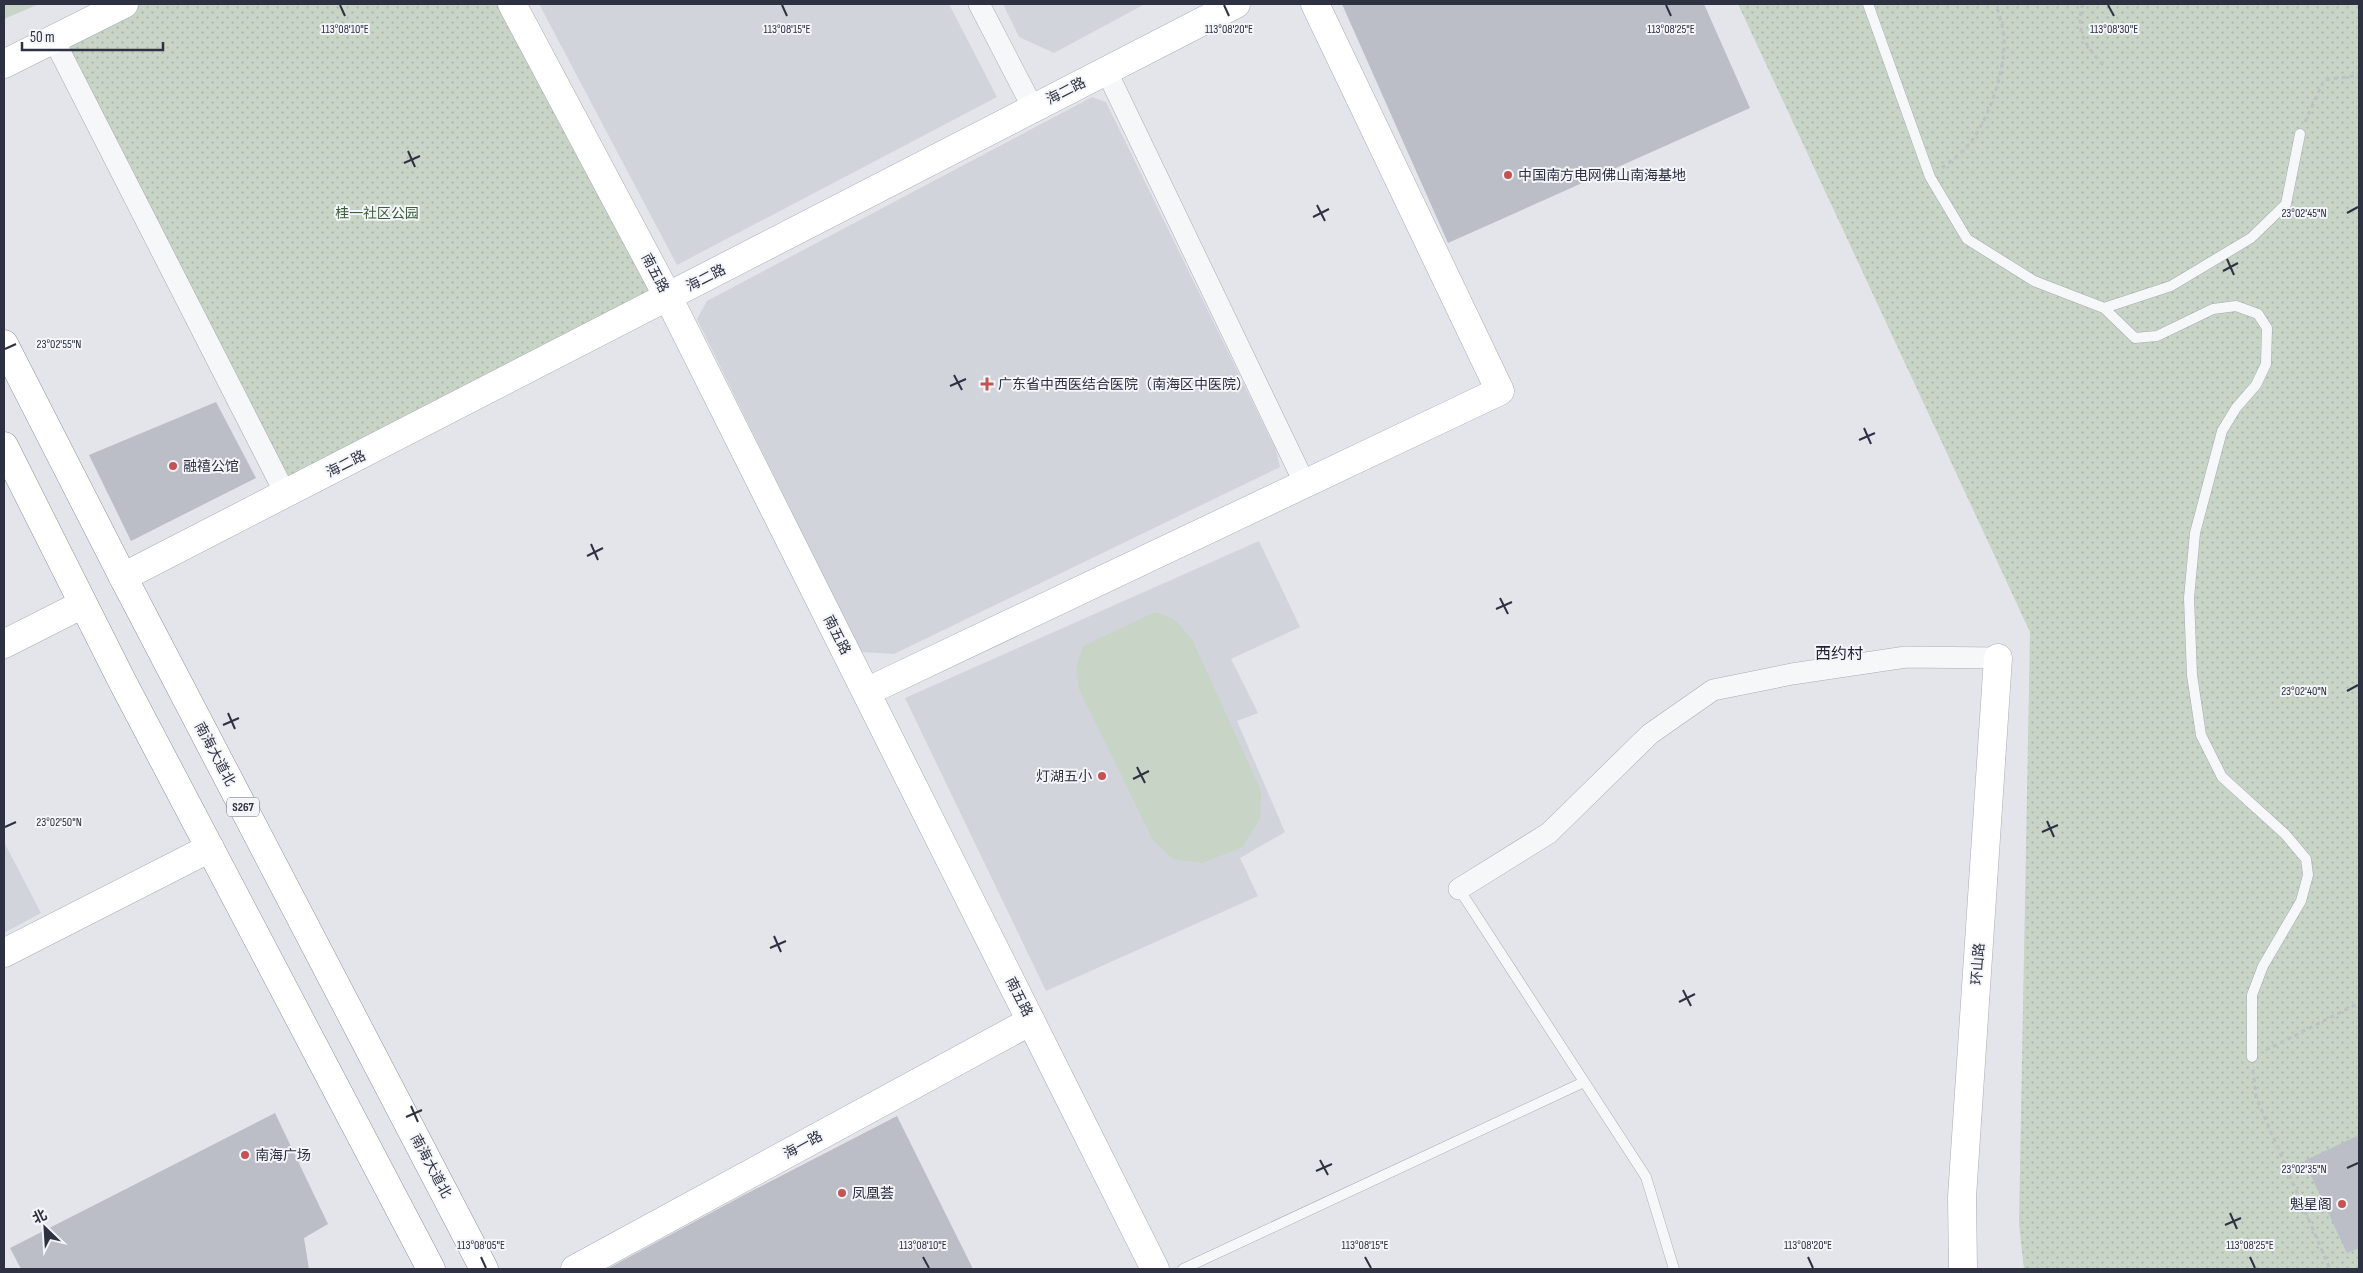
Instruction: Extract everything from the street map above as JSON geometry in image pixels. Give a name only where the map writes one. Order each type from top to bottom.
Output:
[{"type":"main road","points":[[4,64],[124,4]]},
{"type":"main road","name":"南五路","points":[[512,4],[668,297],[1155,1269]]},
{"type":"main road","name":"海二路","points":[[122,577],[286,495],[1236,4]]},
{"type":"main road","points":[[866,692],[1304,482],[1500,391],[1315,4]]},
{"type":"main road","name":"南海大道北","points":[[4,344],[122,577],[484,1269]]},
{"type":"main road","points":[[4,446],[83,604],[431,1269]]},
{"type":"main road","points":[[4,644],[83,604]]},
{"type":"main road","name":"环山路","points":[[1963,1269],[1962,1197],[1998,658]]},
{"type":"main road","points":[[4,953],[210,848]]},
{"type":"main road","name":"海一路","points":[[575,1269],[1031,1021]]},
{"type":"street","points":[[979,4],[1033,108]]},
{"type":"street","points":[[54,40],[286,495]]},
{"type":"street","points":[[1106,70],[1304,482]]},
{"type":"street","points":[[1459,889],[1549,833],[1650,734],[1713,690],[1792,674],[1906,657],[1998,658]]},
{"type":"lane","points":[[1868,4],[1930,177],[1967,239],[2034,281],[2104,308],[2135,338],[2156,336],[2213,309],[2236,306],[2258,314],[2267,328],[2266,364],[2256,385],[2236,408],[2222,431],[2195,533],[2189,598],[2192,675],[2201,735],[2222,777],[2285,834],[2306,859],[2308,875],[2301,901],[2263,966],[2252,995],[2252,1057]]},
{"type":"lane","points":[[2104,308],[2171,286],[2251,238],[2286,204],[2300,134]]},
{"type":"lane","points":[[1459,889],[1646,1176],[1674,1269]]},
{"type":"lane","points":[[1183,1269],[1584,1082]]},
{"type":"path","points":[[1930,177],[1964,150],[1983,121],[1991,102],[2003,62],[2004,37],[1996,4]]},
{"type":"path","points":[[2083,4],[2079,18],[2086,46],[2103,65]]},
{"type":"path","points":[[2300,134],[2324,80],[2359,75]]},
{"type":"path","points":[[2330,1269],[2256,1097],[2252,1057],[2359,1003]]},
{"type":"shaded area","points":[[539,4],[949,4],[997,97],[677,265]]},
{"type":"shaded area","points":[[1003,4],[1145,4],[1054,53],[1019,37]]},
{"type":"shaded area","name":"广东省中西医结合医院（南海区中医院）","points":[[1092,97],[1106,102],[1276,450],[1280,467],[894,654],[860,652],[697,319],[707,301]]},
{"type":"shaded area","name":"灯湖五小","points":[[1259,541],[1300,627],[1231,659],[1258,713],[1237,721],[1285,832],[1240,858],[1258,896],[1046,991],[905,698]]},
{"type":"shaded area","points":[[4,842],[41,913],[4,933]]},
{"type":"green space","points":[[4,4],[39,4],[4,19]]},
{"type":"green space","name":"桂一社区公园","points":[[124,4],[512,4],[668,297],[286,495],[54,40]]},
{"type":"green space","points":[[1738,4],[2359,4],[2359,1269],[2024,1269],[2019,1224],[2030,632]]},
{"type":"green space","points":[[1155,612],[1174,619],[1192,639],[1261,791],[1260,818],[1243,847],[1202,863],[1173,859],[1153,840],[1079,689],[1076,667],[1083,646]]},
{"type":"building","name":"中国南方电网佛山南海基地","points":[[1342,4],[1704,4],[1750,108],[1448,243]]},
{"type":"building","name":"融禧公馆","points":[[216,402],[256,478],[131,541],[89,455]]},
{"type":"building","name":"南海广场","points":[[275,1113],[328,1224],[304,1238],[309,1269],[21,1269],[10,1248]]},
{"type":"building","name":"凤凰荟","points":[[897,1116],[973,1269],[607,1269],[742,1196]]},
{"type":"building","name":"魁星阁","points":[[2359,1135],[2359,1248],[2347,1253],[2304,1161]]},
{"type":"place","name":"中国南方电网佛山南海基地","points":[[1508,175]]},
{"type":"place","name":"广东省中西医结合医院（南海区中医院）","points":[[987,384]]},
{"type":"place","name":"融禧公馆","points":[[173,466]]},
{"type":"place","name":"灯湖五小","points":[[1102,776]]},
{"type":"place","name":"南海广场","points":[[245,1155]]},
{"type":"place","name":"凤凰荟","points":[[842,1193]]},
{"type":"place","name":"魁星阁","points":[[2342,1204]]},
{"type":"district","name":"西约村","points":[[1839,654]]}]
